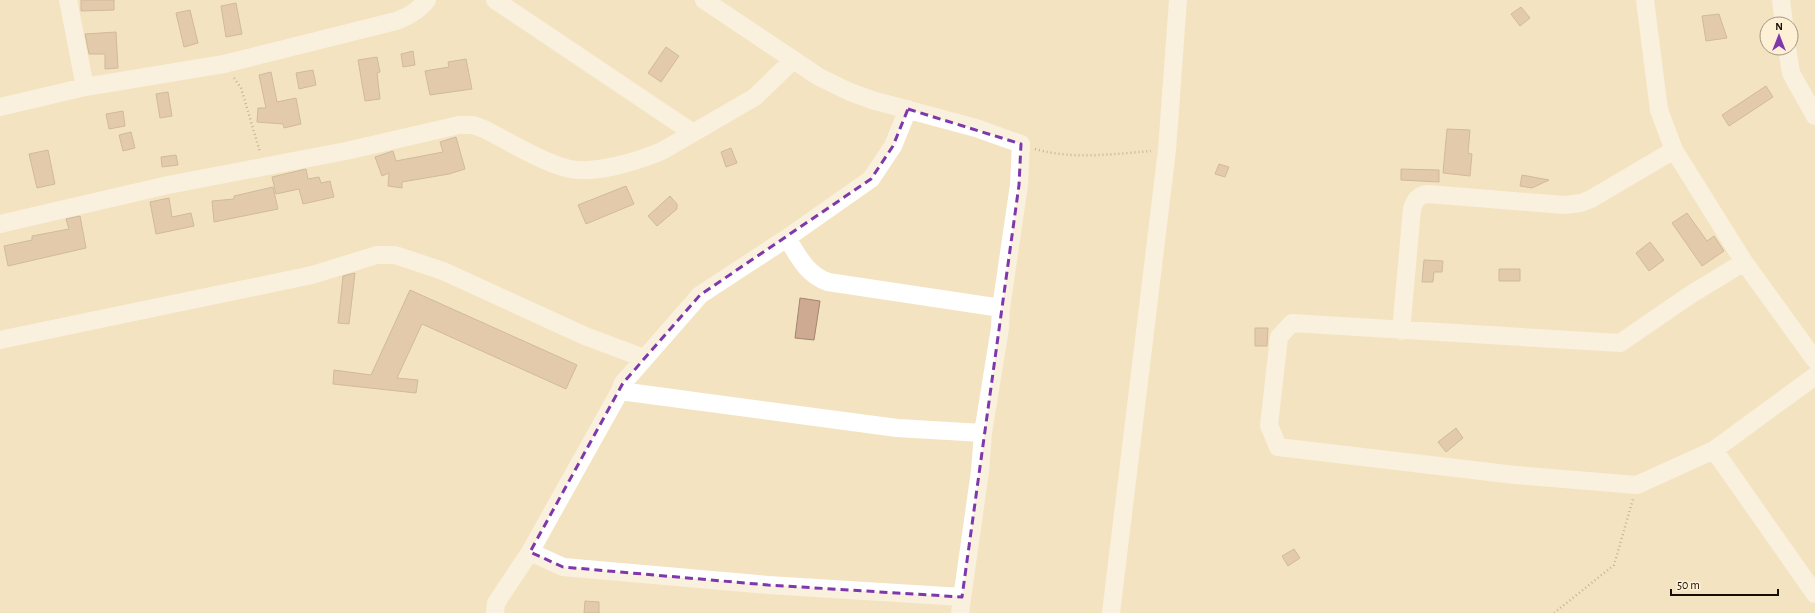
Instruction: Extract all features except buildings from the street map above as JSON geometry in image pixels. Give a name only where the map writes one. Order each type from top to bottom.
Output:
[{"type":"street","points":[[68,0],[85,87]]},
{"type":"street","points":[[0,107],[85,87],[224,64],[396,21],[419,9],[427,0]]},
{"type":"street","points":[[495,0],[693,133]]},
{"type":"street","points":[[530,552],[563,567],[768,585],[961,605],[980,471],[983,433],[1000,328],[1001,308],[1019,184],[1021,144],[976,128],[850,92],[819,77],[704,0]]},
{"type":"street","points":[[1111,613],[1167,150],[1178,0]]},
{"type":"street","points":[[1645,0],[1660,110],[1674,150],[1744,262],[1815,360]]},
{"type":"street","points":[[1781,0],[1783,16]]},
{"type":"street","points":[[1788,56],[1791,73],[1815,116]]},
{"type":"street","points":[[0,224],[168,185],[346,152],[459,125],[473,125],[484,129],[554,164],[570,169],[599,169],[648,157],[693,133],[755,97],[793,60]]},
{"type":"street","points":[[495,613],[496,603],[530,552],[620,391],[623,383],[700,294],[787,238],[871,179],[893,146],[908,109]]},
{"type":"street","points":[[1401,331],[1412,208],[1415,200],[1419,196],[1428,194],[1564,205],[1581,203],[1591,200],[1674,150]]},
{"type":"street","points":[[787,238],[809,272],[817,278],[828,282],[1001,308]]},
{"type":"street","points":[[0,340],[312,275],[377,255],[395,255],[443,271],[585,336],[644,358]]},
{"type":"street","points":[[1744,262],[1690,295],[1620,344],[1292,323],[1279,337],[1269,424],[1278,447],[1514,475],[1636,485],[1714,450],[1815,376]]},
{"type":"street","points":[[620,391],[897,428],[983,433]]},
{"type":"street","points":[[1714,450],[1815,594]]},
{"type":"path","points":[[224,64],[241,88],[264,166]]},
{"type":"path","points":[[1021,144],[1049,152],[1079,156],[1167,150]]},
{"type":"path","points":[[1554,613],[1614,565],[1636,485]]},
{"type":"highlighted area","points":[[908,109],[1021,144],[1019,185],[962,597],[768,585],[563,567],[530,552],[623,383],[700,295],[871,179],[893,146]]}]
